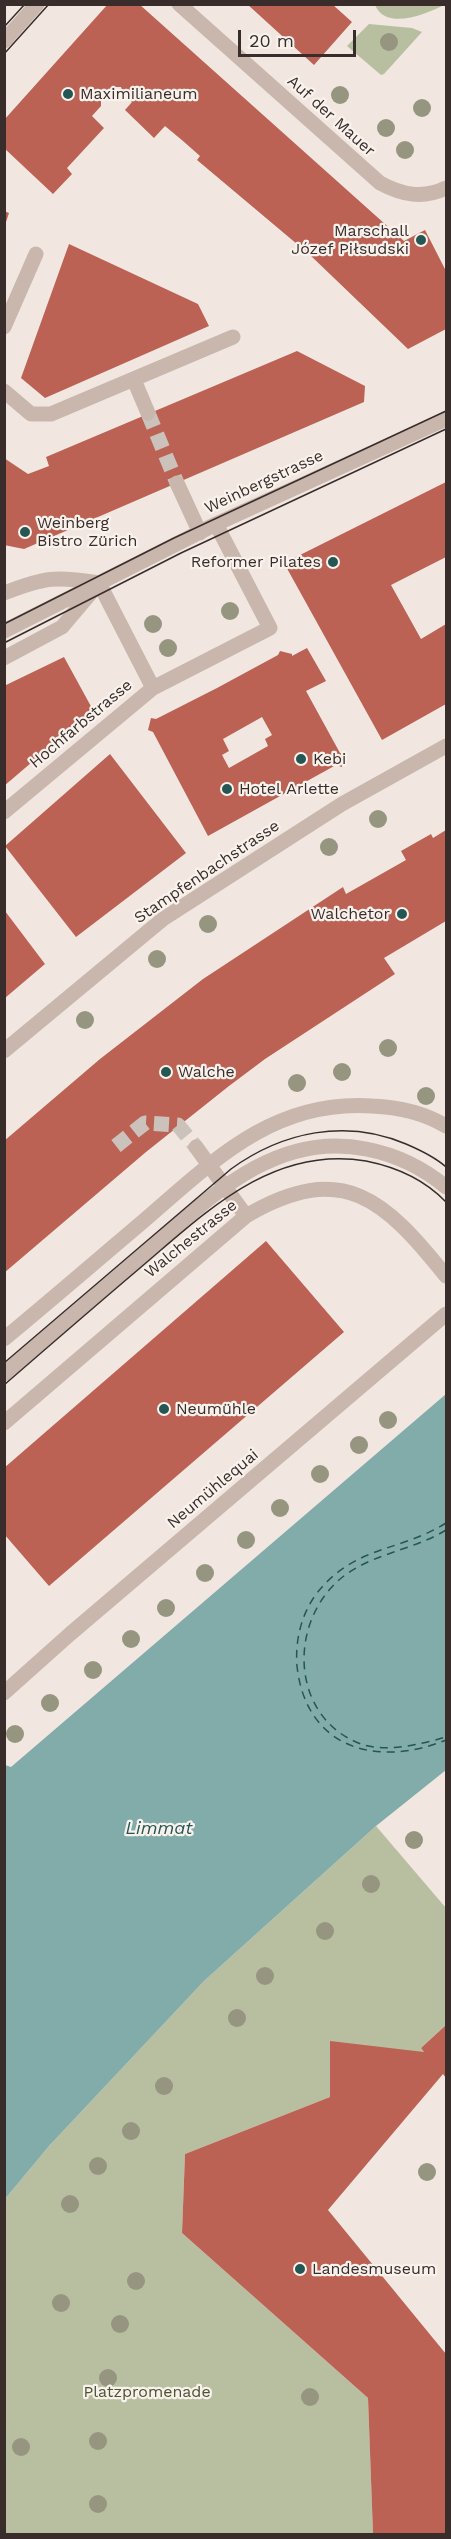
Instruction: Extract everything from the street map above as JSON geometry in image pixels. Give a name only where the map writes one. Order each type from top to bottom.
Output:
[{"type":"street","points":[[4,41],[37,4]]},
{"type":"street","name":"Auf der Mauer","points":[[179,4],[380,183],[404,194],[416,195],[429,194],[447,188]]},
{"type":"street","points":[[4,327],[36,254]]},
{"type":"street","points":[[4,392],[31,414],[51,414],[233,337]]},
{"type":"street","points":[[134,380],[148,413]]},
{"type":"street","name":"Weinbergstrasse","points":[[4,631],[216,524],[447,419]]},
{"type":"street","points":[[177,483],[200,533]]},
{"type":"street","name":"Hochfarbstrasse","points":[[4,812],[153,688],[270,628],[216,524]]},
{"type":"street","points":[[4,593],[38,580],[62,577],[99,583]]},
{"type":"street","name":"Weinbergstrasse","points":[[4,658],[62,627],[99,583]]},
{"type":"street","name":"Hochfarbstrasse","points":[[99,583],[153,688]]},
{"type":"street","name":"Stampfenbachstrasse","points":[[4,1051],[163,919],[342,804],[447,746]]},
{"type":"street","name":"Walchestrasse","points":[[4,1374],[196,1209],[232,1148],[251,1134],[284,1118],[332,1105],[353,1104],[400,1109],[420,1114],[447,1126]]},
{"type":"street","name":"Walchestrasse","points":[[4,1339],[218,1175],[277,1156],[327,1145],[361,1148],[396,1157],[423,1169],[447,1187]]},
{"type":"street","points":[[196,1147],[246,1216]]},
{"type":"street","name":"Walchestrasse","points":[[4,1423],[246,1216],[279,1199],[311,1189],[346,1191],[363,1197],[385,1209],[408,1230],[447,1276]]},
{"type":"street","name":"Neumühlequai","points":[[4,1693],[70,1634],[447,1314]]},
{"type":"green space","points":[[375,5],[444,5],[417,16],[397,19],[380,13]]},
{"type":"green space","points":[[369,24],[412,28],[422,32],[381,75],[347,46]]},
{"type":"green space","name":"Platzpromenade","points":[[376,1826],[446,1908],[446,2025],[421,2048],[424,2052],[330,2097],[185,2154],[182,2233],[368,2398],[373,2534],[5,2534],[5,2199],[49,2146],[204,1981]]},
{"type":"water","name":"Limmat","points":[[446,1394],[446,1770],[376,1826],[204,1981],[49,2146],[5,2199],[5,1765],[11,1767]]},
{"type":"building","points":[[108,4],[139,4],[404,241],[425,230],[446,271],[446,329],[408,349],[310,255],[197,160],[200,156],[165,126],[154,138],[125,110],[132,102],[124,95],[121,87],[115,87],[101,101],[101,106],[92,116],[104,128],[67,168],[72,174],[53,194],[4,148],[4,120]]},
{"type":"building","points":[[247,4],[332,4],[352,22],[314,65]]},
{"type":"building","points":[[4,211],[9,213],[5,225],[4,225]]},
{"type":"building","points":[[69,244],[198,304],[209,326],[45,398],[21,378]]},
{"type":"building","points":[[297,351],[365,386],[364,402],[24,549],[4,545],[4,458],[28,474],[49,466],[46,457]]},
{"type":"building","points":[[446,482],[446,557],[391,585],[421,639],[446,624],[446,704],[382,740],[284,563]]},
{"type":"building","points":[[307,648],[326,681],[306,691],[340,753],[345,754],[342,767],[336,765],[208,836],[153,732],[148,730],[151,718],[156,719],[217,688],[278,655],[280,651],[292,654],[292,656]],"holes":[[[262,717],[272,735],[265,739],[268,746],[229,768],[222,755],[229,751],[223,739]]]},
{"type":"building","points":[[64,657],[93,710],[4,786],[4,686]]},
{"type":"building","points":[[110,754],[186,853],[76,937],[5,846]]},
{"type":"building","name":"Walche","points":[[446,830],[446,921],[384,958],[395,974],[265,1059],[229,1086],[146,1152],[4,1273],[4,1141],[100,1059],[203,979],[343,887],[346,894],[406,860],[401,851],[431,834],[433,838]]},
{"type":"building","points":[[5,911],[45,964],[5,998]]},
{"type":"building","name":"Neumühle","points":[[266,1241],[344,1332],[49,1586],[4,1534],[4,1468]]},
{"type":"building","name":"Landesmuseum","points":[[446,2025],[446,2078],[443,2074],[328,2210],[446,2354],[446,2534],[373,2534],[368,2398],[182,2233],[185,2154],[330,2097],[330,2041],[424,2052],[421,2048]]},
{"type":"ferry route","points":[[446,1523],[412,1539],[362,1557],[332,1577],[311,1601],[303,1619],[298,1637],[297,1657],[303,1694],[314,1717],[330,1733],[349,1745],[371,1751],[395,1752],[420,1748],[446,1740]]},
{"type":"ferry route","points":[[446,1530],[432,1538],[370,1561],[342,1577],[330,1589],[317,1608],[308,1630],[304,1653],[305,1676],[312,1697],[323,1716],[339,1732],[361,1744],[382,1748],[415,1745],[446,1737]]},
{"type":"tunnel","points":[[148,413],[177,483]]},
{"type":"tunnel","points":[[116,1146],[145,1123],[178,1125],[196,1147]]},
{"type":"tram line","points":[[4,27],[25,4]]},
{"type":"tram line","points":[[4,54],[49,4]]},
{"type":"tram line","points":[[4,624],[174,538],[446,411]]},
{"type":"tram line","points":[[4,643],[181,553],[446,429]]},
{"type":"tram line","points":[[4,1363],[231,1169],[271,1146],[315,1133],[361,1132],[383,1136],[406,1144],[422,1151],[446,1167]]},
{"type":"tram line","points":[[4,1385],[215,1206],[270,1173],[300,1163],[332,1159],[366,1161],[388,1167],[419,1181],[446,1202]]},
{"type":"place","name":"Maximilianeum","points":[[68,94]]},
{"type":"place","name":"Marschall Józef Piłsudski","points":[[421,240]]},
{"type":"place","name":"Weinberg Bistro Zürich","points":[[25,532]]},
{"type":"place","name":"Reformer Pilates","points":[[333,562]]},
{"type":"place","name":"Kebi","points":[[301,759]]},
{"type":"place","name":"Hotel Arlette","points":[[227,789]]},
{"type":"place","name":"Walchetor","points":[[402,914]]},
{"type":"place","name":"Walche","points":[[166,1072]]},
{"type":"place","name":"Neumühle","points":[[164,1409]]},
{"type":"place","name":"Landesmuseum","points":[[300,2269]]}]
